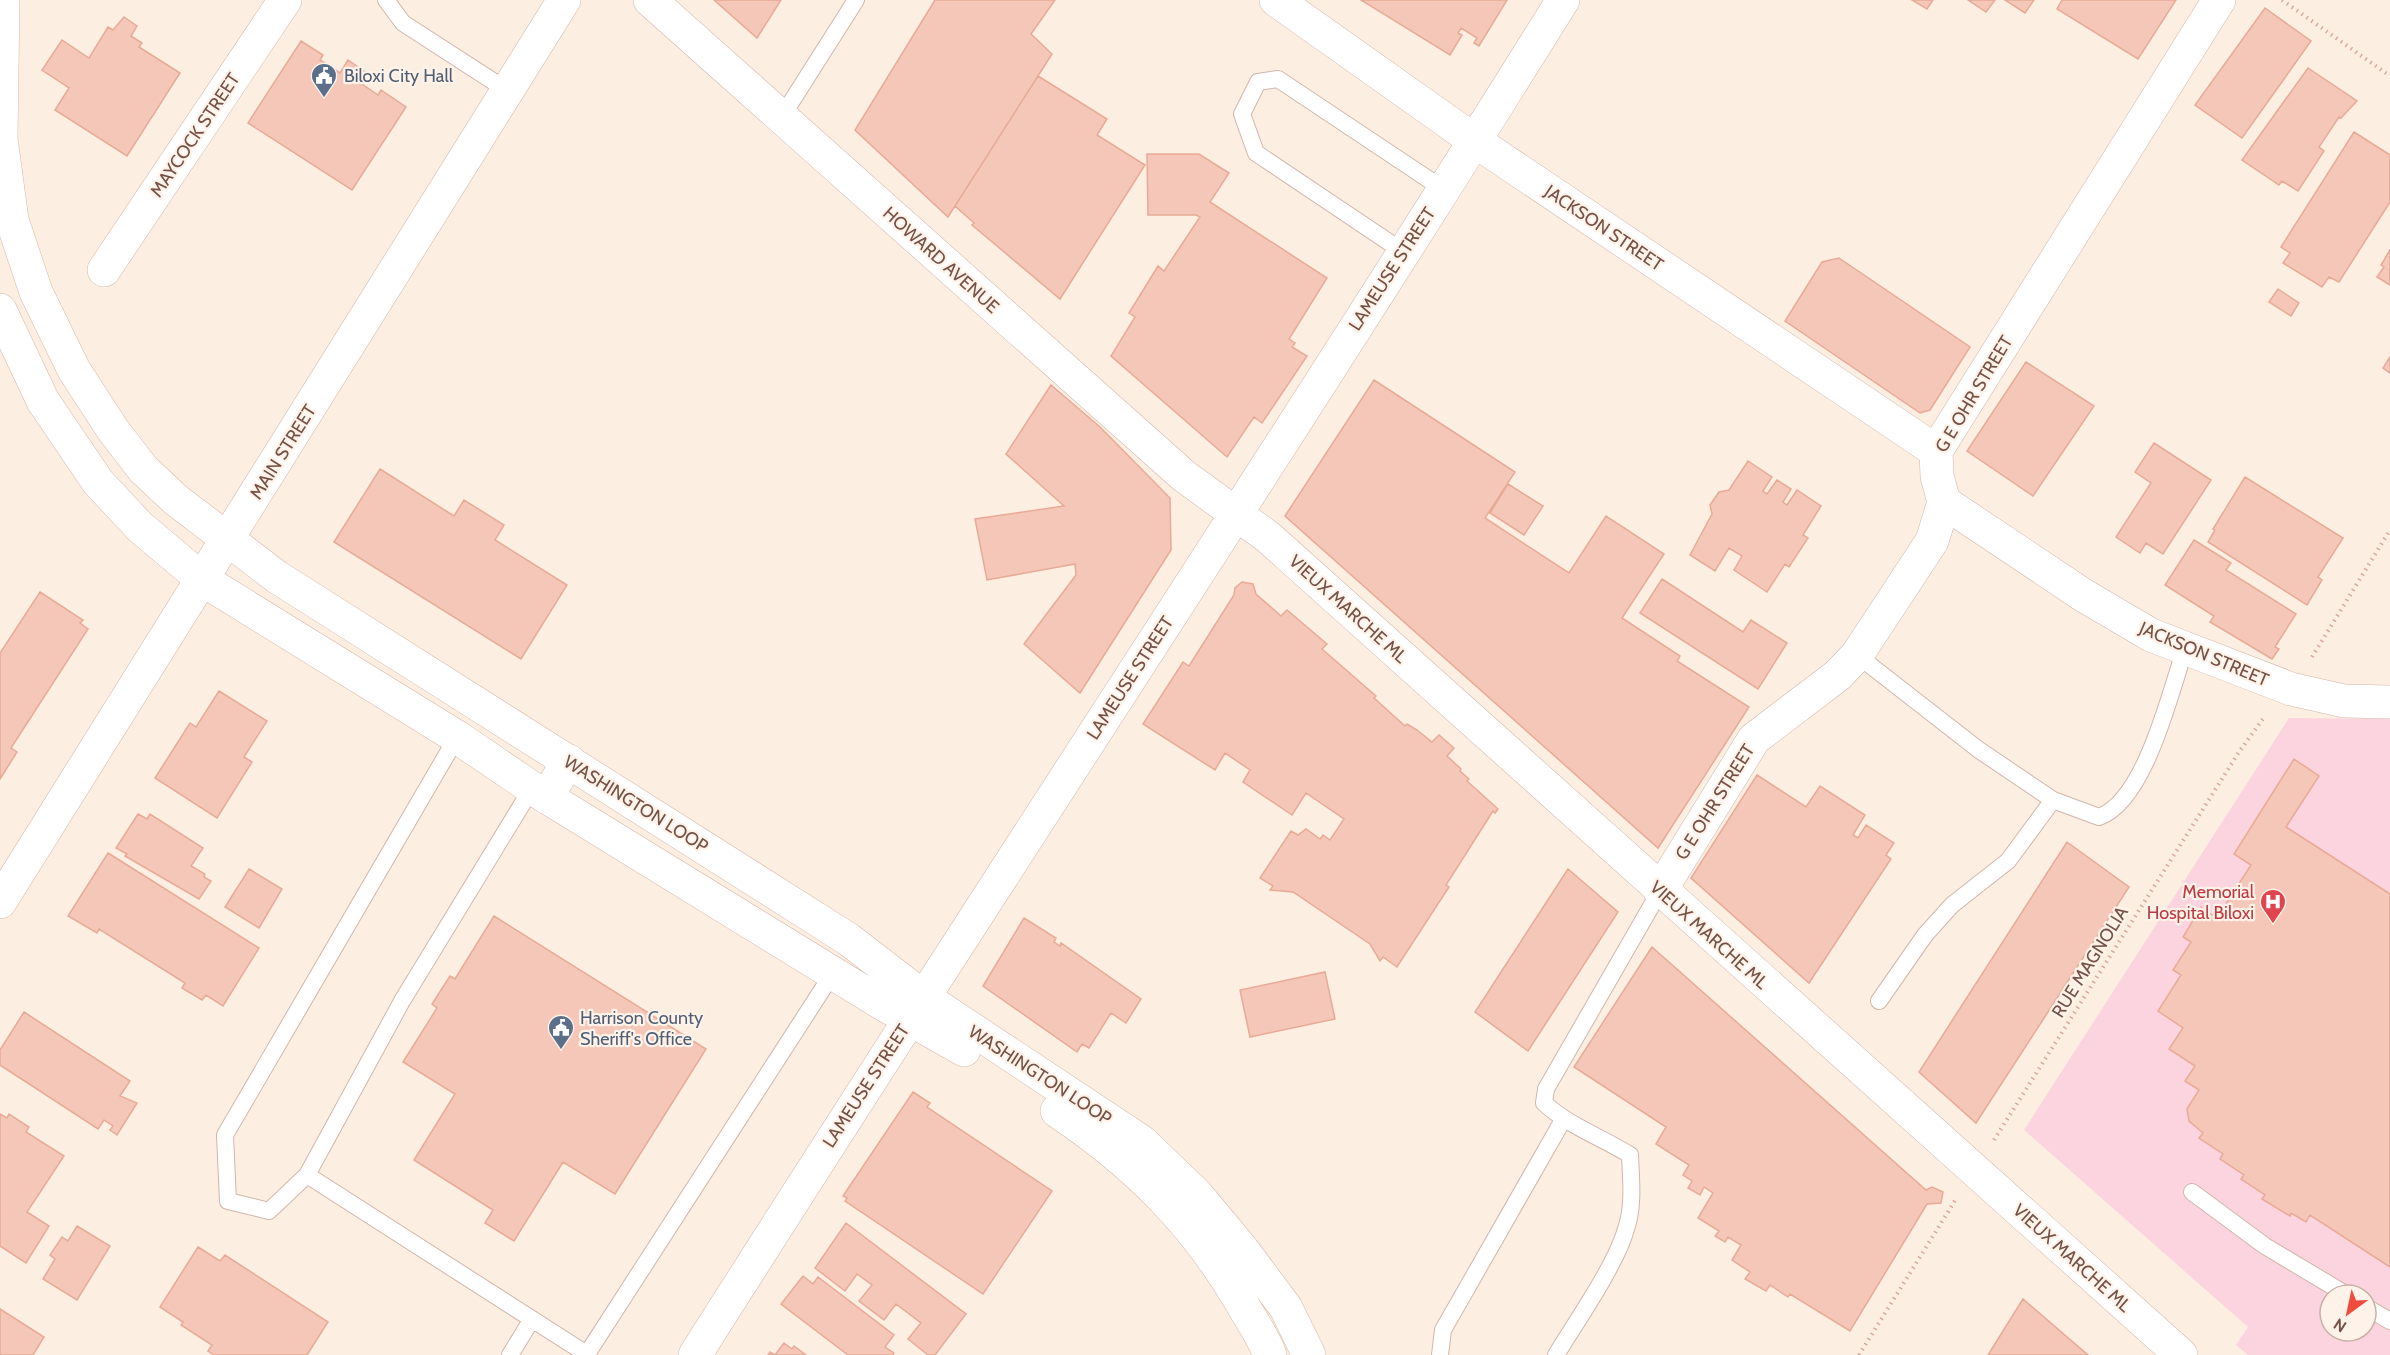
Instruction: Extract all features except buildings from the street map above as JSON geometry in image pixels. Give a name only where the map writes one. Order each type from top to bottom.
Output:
[{"type":"street","name":"MAYCOCK STREET","points":[[104,270],[285,0]]},
{"type":"street","name":"MAIN STREET","points":[[0,902],[564,0]]},
{"type":"street","name":"HOWARD AVENUE","points":[[650,0],[1184,476],[1237,515]]},
{"type":"street","name":"LAMEUSE STREET","points":[[695,1355],[916,1007],[1237,515],[1563,0]]},
{"type":"street","name":"G E OHR STREET","points":[[1660,891],[1754,739],[1838,675],[1857,655],[1932,541],[1944,501],[1937,476],[1936,451],[2219,0]]},
{"type":"street","name":"WASHINGTON LOOP","points":[[2,1],[1,139],[12,220],[36,292],[74,370],[113,430],[144,469],[176,500],[227,542],[277,577],[848,939],[945,1038],[1071,1121],[1136,1171],[1185,1220],[1232,1287],[1270,1355]]},
{"type":"street","name":"JACKSON STREET","points":[[1286,3],[1475,141],[1936,451]]},
{"type":"street","name":"WASHINGTON LOOP","points":[[0,310],[43,401],[98,482],[141,527],[203,580],[457,737],[539,793],[833,973],[916,1007],[1142,1142],[1197,1195],[1242,1249],[1286,1308],[1309,1355]]},
{"type":"street","name":"JACKSON STREET","points":[[1944,501],[2083,595],[2151,635],[2291,689],[2344,701],[2390,702]]},
{"type":"street","name":"VIEUX MARCHE ML","points":[[1237,515],[1268,537],[1660,891],[2181,1355]]},
{"type":"street","points":[[539,793],[569,761]]},
{"type":"lane","points":[[386,0],[403,23],[508,91]]},
{"type":"lane","points":[[781,118],[856,0]]},
{"type":"lane","points":[[1402,251],[1256,153],[1242,114],[1258,82],[1278,79],[1443,189]]},
{"type":"lane","points":[[1857,655],[1979,750],[2053,800],[2099,816],[2120,806],[2143,770],[2185,648]]},
{"type":"lane","points":[[457,737],[225,1135],[228,1201],[269,1211],[307,1175],[402,1000],[539,793]]},
{"type":"lane","points":[[1879,1001],[1924,934],[1952,905],[2008,861],[2053,800]]},
{"type":"lane","points":[[1556,1355],[1607,1269],[1626,1229],[1631,1194],[1630,1155],[1599,1136],[1563,1120],[1544,1103],[1546,1089],[1660,891]]},
{"type":"lane","points":[[307,1175],[588,1354],[833,973]]},
{"type":"lane","points":[[1440,1355],[1443,1330],[1563,1120]]},
{"type":"lane","points":[[2192,1192],[2265,1246],[2327,1283]]},
{"type":"lane","points":[[510,1355],[532,1319]]},
{"type":"path","points":[[2282,0],[2390,76]]},
{"type":"path","name":"RUE MAGNOLIA","points":[[1859,1355],[2239,752],[2264,717],[2291,689],[2390,530]]},
{"type":"shaded area","name":"Memorial Hospital Biloxi","points":[[2289,718],[2390,719],[2390,1355],[2248,1355],[2236,1345],[2248,1327],[2024,1130]]},
{"type":"place","name":"Biloxi City Hall","points":[[324,99]]},
{"type":"place","name":"Memorial Hospital Biloxi","points":[[2273,925]]},
{"type":"place","name":"Harrison County Sheriff's Office","points":[[561,1051]]}]
